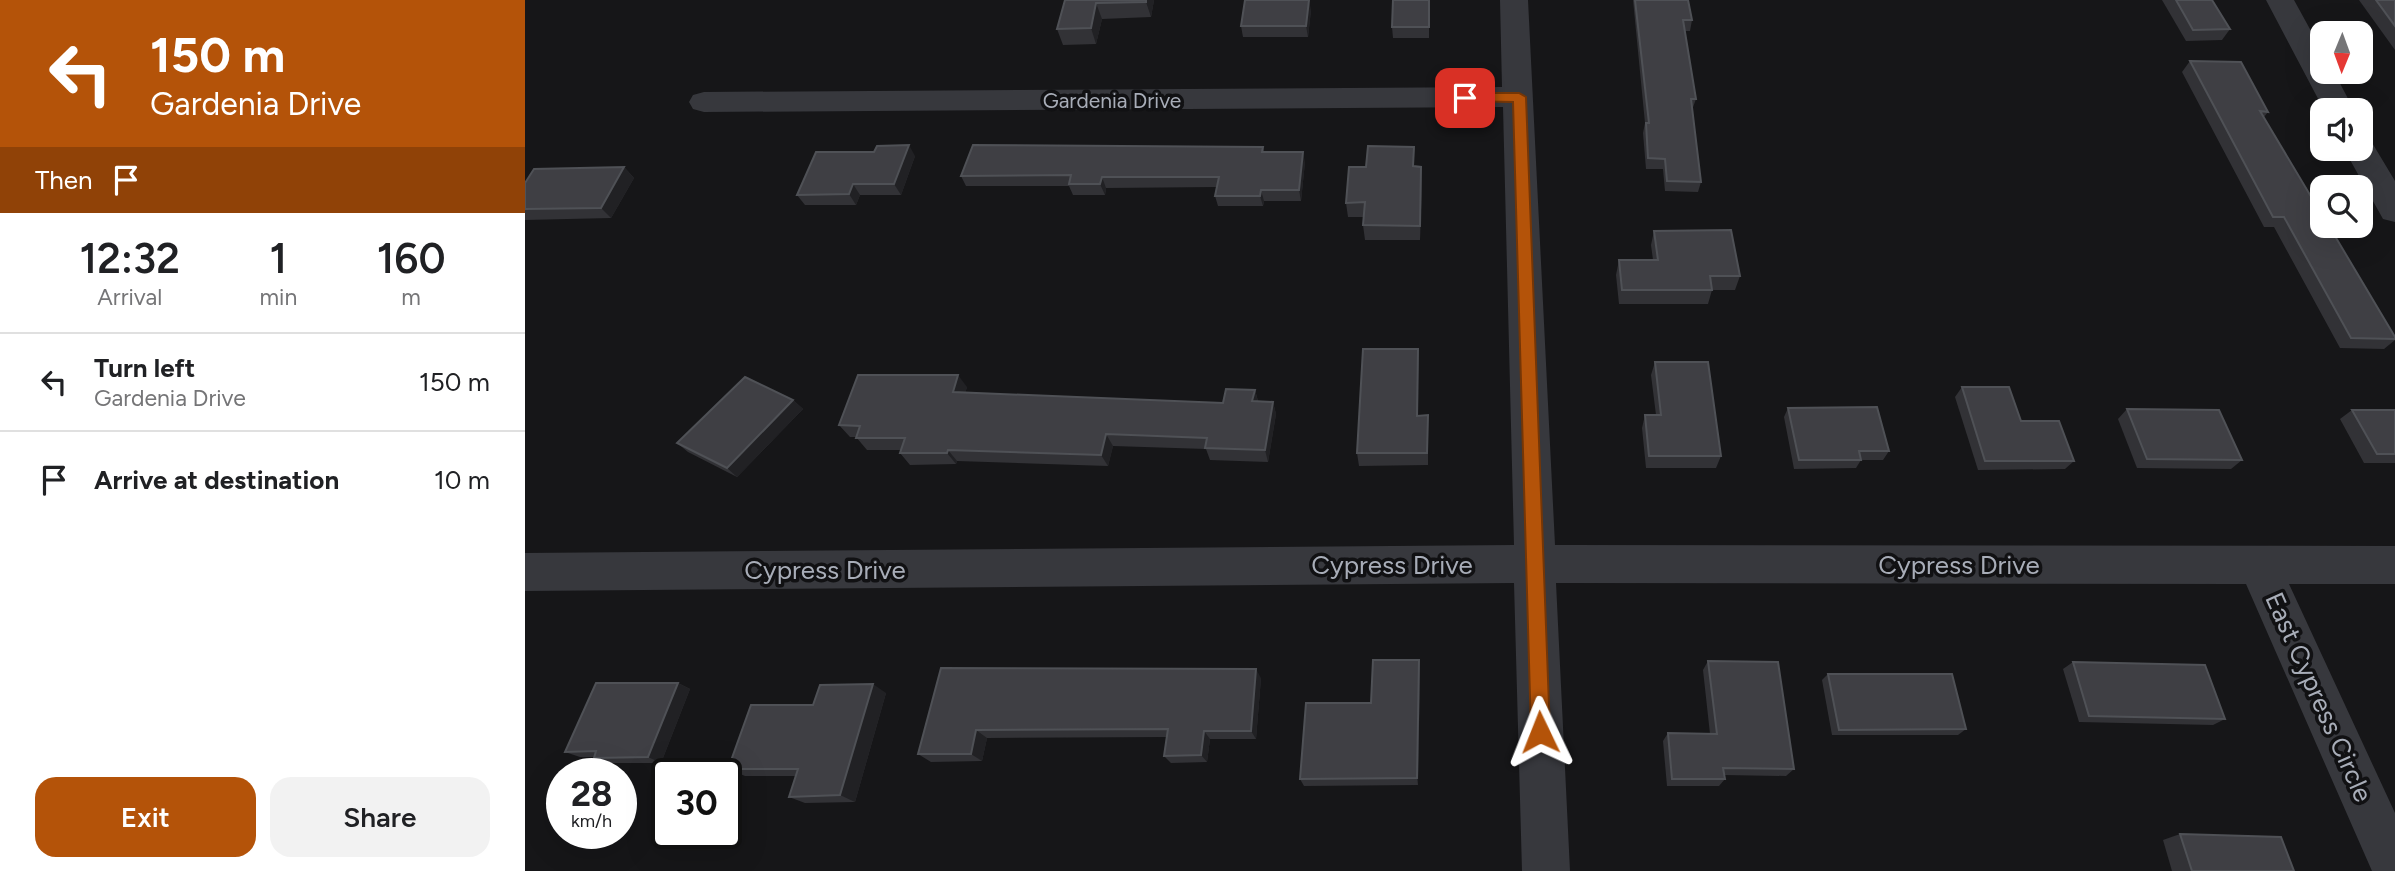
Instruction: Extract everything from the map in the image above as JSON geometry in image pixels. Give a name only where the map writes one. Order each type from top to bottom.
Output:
[{"type":"street","points":[[1514,0],[1546,871]]},
{"type":"street","points":[[2280,0],[2333,98]]},
{"type":"street","name":"Gardenia Drive","points":[[704,102],[1519,97]]},
{"type":"street","points":[[2367,161],[2395,210]]},
{"type":"street","name":"Cypress Drive","points":[[525,572],[1534,564],[2395,565]]},
{"type":"street","name":"East Cypress Circle","points":[[2259,565],[2395,867]]},
{"type":"building","points":[[1065,0],[1146,2],[1096,3],[1091,28],[1057,29]]},
{"type":"building","points":[[1245,0],[1309,0],[1306,26],[1241,26]]},
{"type":"building","points":[[1393,0],[1429,0],[1429,27],[1392,27]]},
{"type":"building","points":[[1635,0],[1688,0],[1692,20],[1683,20],[1696,99],[1691,99],[1701,182],[1667,181],[1665,159],[1648,158],[1646,123],[1649,123]]},
{"type":"building","points":[[2176,0],[2212,0],[2230,29],[2193,30]]},
{"type":"building","points":[[2376,0],[2395,0],[2395,26]]},
{"type":"building","points":[[2190,61],[2241,62],[2268,112],[2260,111],[2310,195],[2310,238],[2336,238],[2395,339],[2351,338],[2284,217],[2273,217]]},
{"type":"building","points":[[909,145],[894,184],[853,184],[849,194],[797,195],[816,152],[874,152],[877,146]]},
{"type":"building","points":[[973,145],[1263,147],[1262,152],[1303,152],[1299,190],[1261,190],[1260,196],[1215,196],[1219,177],[1102,177],[1100,184],[1069,184],[1071,175],[961,176]]},
{"type":"building","points":[[1368,146],[1414,147],[1413,166],[1421,167],[1420,226],[1363,225],[1365,202],[1346,203],[1349,167],[1366,167]]},
{"type":"building","points":[[624,167],[601,208],[525,209],[525,183],[534,169]]},
{"type":"building","points":[[1731,230],[1740,276],[1710,276],[1712,290],[1622,290],[1619,260],[1658,260],[1654,231]]},
{"type":"building","points":[[1363,349],[1418,349],[1417,416],[1428,415],[1427,453],[1357,453]]},
{"type":"building","points":[[1655,362],[1708,362],[1721,456],[1649,456],[1645,415],[1661,415]]},
{"type":"building","points":[[858,375],[958,375],[953,392],[1223,403],[1226,389],[1255,390],[1252,401],[1273,402],[1265,450],[1205,448],[1207,438],[1106,434],[1101,455],[948,450],[947,453],[900,453],[905,438],[856,438],[860,426],[839,425]]},
{"type":"building","points":[[745,377],[793,400],[727,468],[677,443]]},
{"type":"building","points":[[1962,387],[2009,387],[2021,421],[2059,421],[2074,461],[1985,461]]},
{"type":"building","points":[[1877,407],[1889,451],[1859,451],[1861,460],[1799,460],[1788,408]]},
{"type":"building","points":[[2127,409],[2219,410],[2242,460],[2147,459]]},
{"type":"building","points":[[2352,410],[2395,410],[2395,454],[2377,454]]},
{"type":"building","points":[[1373,660],[1419,660],[1417,778],[1300,779],[1306,703],[1371,703]]},
{"type":"building","points":[[1708,661],[1778,662],[1794,769],[1723,768],[1725,779],[1672,779],[1668,733],[1717,734]]},
{"type":"building","points":[[2073,662],[2205,665],[2225,719],[2089,716]]},
{"type":"building","points":[[941,668],[1256,669],[1251,731],[1204,731],[1201,755],[1164,756],[1168,729],[976,730],[971,754],[918,754]]},
{"type":"building","points":[[1828,674],[1952,674],[1966,729],[1839,730]]},
{"type":"building","points":[[596,683],[678,683],[648,757],[594,758],[596,751],[565,752]]},
{"type":"building","points":[[873,684],[840,795],[789,797],[798,769],[742,769],[742,758],[732,758],[751,705],[813,705],[820,685]]},
{"type":"building","points":[[2180,834],[2281,837],[2294,871],[2192,871]]},
{"type":"route","points":[[1465,98],[1519,97],[1540,732]]}]
